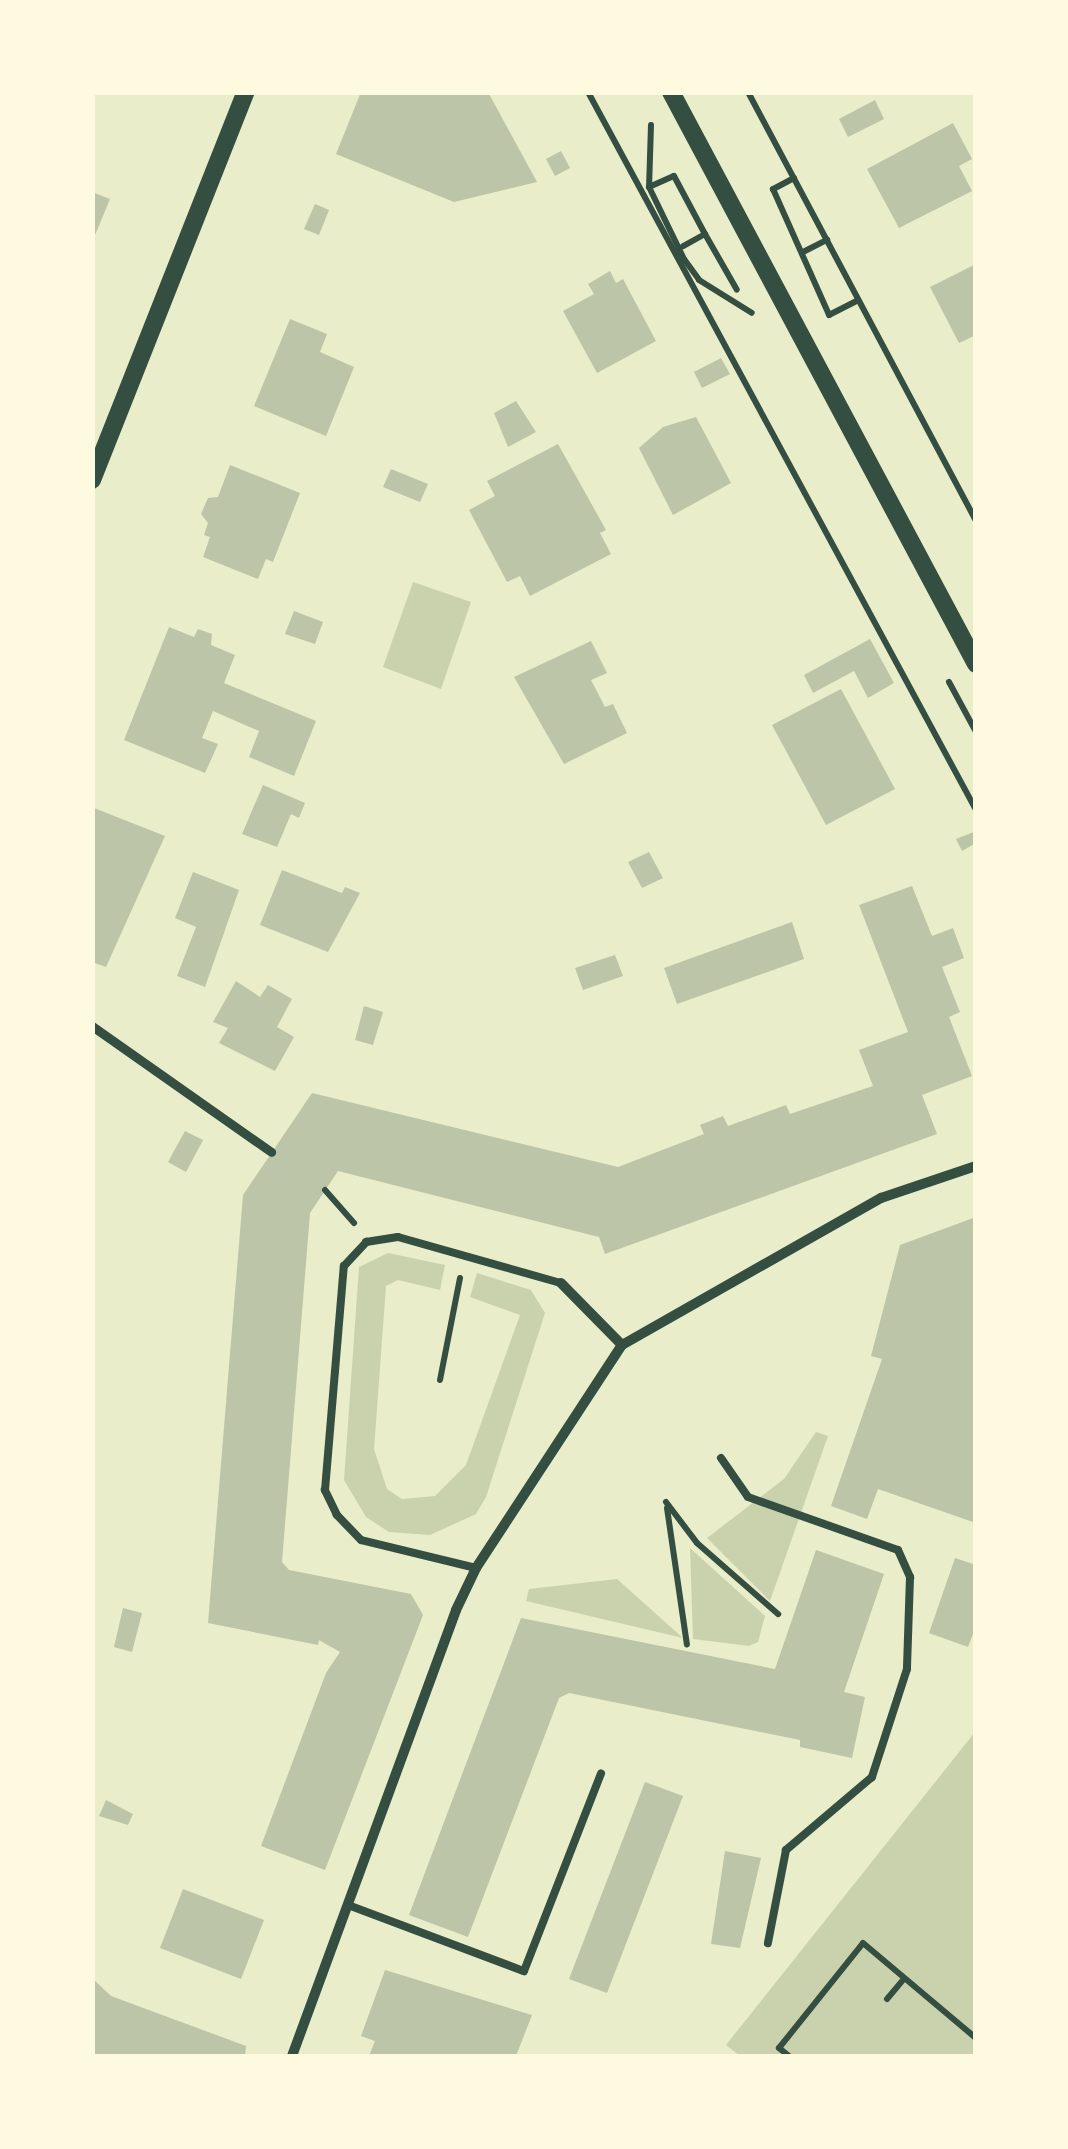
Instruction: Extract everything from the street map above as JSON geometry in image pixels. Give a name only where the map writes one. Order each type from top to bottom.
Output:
[{"type":"street","points":[[92,480],[246,92]]},
{"type":"street","points":[[670,92],[976,664]]},
{"type":"street","points":[[92,1026],[272,1152]]},
{"type":"street","points":[[292,2056],[476,1568],[622,1344],[881,1198],[976,1166]]},
{"type":"street","points":[[562,1283],[622,1344]]},
{"type":"lane","points":[[476,1568],[361,1540],[337,1515],[326,1490],[344,1266],[366,1242],[398,1237],[562,1283]]},
{"type":"lane","points":[[720,1458],[748,1497],[898,1550],[910,1577],[907,1669],[872,1777],[786,1850],[768,1943]]},
{"type":"lane","points":[[348,1904],[524,1970],[602,1774]]},
{"type":"path","points":[[588,92],[976,810]]},
{"type":"path","points":[[748,92],[976,520]]},
{"type":"path","points":[[644,110],[653,127],[649,188],[699,280],[751,310],[760,328]]},
{"type":"path","points":[[638,187],[649,188],[674,176],[736,290]]},
{"type":"path","points":[[794,178],[773,190],[805,251],[829,316],[858,300]]},
{"type":"path","points":[[683,246],[705,234]]},
{"type":"path","points":[[805,251],[827,240]]},
{"type":"path","points":[[948,679],[976,732]]},
{"type":"path","points":[[325,1190],[366,1242]]},
{"type":"path","points":[[440,1380],[464,1256]]},
{"type":"path","points":[[688,1646],[666,1502],[698,1543],[778,1614]]},
{"type":"path","points":[[789,2056],[779,2048],[863,1943],[976,2038]]},
{"type":"path","points":[[888,1999],[904,1978]]},
{"type":"green space","points":[[413,582],[471,602],[441,689],[383,667]]},
{"type":"green space","points":[[388,1253],[445,1265],[440,1290],[398,1280],[386,1286],[374,1449],[387,1489],[402,1499],[435,1496],[466,1465],[520,1315],[470,1297],[477,1273],[531,1290],[545,1313],[486,1497],[476,1514],[430,1535],[389,1532],[366,1517],[344,1480],[359,1267]]},
{"type":"green space","points":[[816,1432],[828,1436],[770,1601],[707,1538],[784,1479]]},
{"type":"green space","points":[[690,1548],[765,1616],[758,1642],[749,1646],[693,1639]]},
{"type":"green space","points":[[617,1579],[683,1638],[526,1601],[529,1589]]},
{"type":"green space","points":[[975,1732],[975,2056],[740,2056],[726,2045]]},
{"type":"building","points":[[361,92],[488,92],[537,182],[454,202],[336,154]]},
{"type":"building","points":[[875,100],[884,119],[848,137],[839,119]]},
{"type":"building","points":[[953,123],[972,159],[959,166],[972,191],[899,228],[867,169]]},
{"type":"building","points":[[561,151],[570,168],[555,176],[546,159]]},
{"type":"building","points":[[92,192],[110,199],[93,240],[92,240]]},
{"type":"building","points":[[315,204],[329,210],[319,235],[304,229]]},
{"type":"building","points":[[976,264],[976,335],[959,343],[930,287]]},
{"type":"building","points":[[610,271],[616,283],[623,279],[656,341],[597,373],[563,311],[594,294],[588,284]]},
{"type":"building","points":[[290,319],[327,334],[320,352],[354,367],[326,436],[254,406]]},
{"type":"building","points":[[721,358],[730,374],[702,388],[694,372]]},
{"type":"building","points":[[516,401],[536,432],[508,447],[494,413]]},
{"type":"building","points":[[696,417],[731,483],[673,515],[639,448],[663,427]]},
{"type":"building","points":[[558,444],[606,530],[600,533],[611,554],[530,596],[520,576],[507,582],[469,510],[495,496],[487,481]]},
{"type":"building","points":[[230,465],[300,493],[273,562],[266,559],[258,579],[203,557],[210,537],[204,535],[208,523],[201,514],[208,498],[218,497]]},
{"type":"building","points":[[391,469],[428,484],[420,502],[383,487]]},
{"type":"building","points":[[294,611],[323,622],[315,644],[285,634]]},
{"type":"building","points":[[169,627],[194,637],[198,629],[212,634],[211,645],[235,655],[224,683],[316,721],[294,776],[249,757],[259,731],[213,711],[202,738],[218,744],[205,773],[124,740]]},
{"type":"building","points":[[870,639],[894,683],[868,698],[854,671],[813,693],[804,675]]},
{"type":"building","points":[[591,641],[607,673],[591,680],[605,707],[613,704],[627,733],[564,764],[514,677]]},
{"type":"building","points":[[841,689],[895,789],[826,825],[772,725]]},
{"type":"building","points":[[263,785],[305,803],[299,818],[291,814],[277,847],[242,834]]},
{"type":"building","points":[[94,808],[165,836],[106,967],[92,962]]},
{"type":"building","points":[[976,831],[976,843],[962,851],[956,839]]},
{"type":"building","points":[[649,852],[663,878],[642,888],[628,862]]},
{"type":"building","points":[[282,870],[342,893],[345,887],[360,893],[328,952],[260,925]]},
{"type":"building","points":[[193,872],[239,890],[205,987],[177,976],[196,927],[175,918]]},
{"type":"building","points":[[912,886],[932,936],[953,928],[964,958],[942,967],[960,1012],[949,1017],[972,1076],[922,1095],[937,1134],[605,1254],[599,1237],[338,1171],[310,1213],[282,1562],[289,1570],[411,1594],[423,1615],[325,1870],[261,1846],[326,1673],[340,1652],[319,1640],[318,1645],[208,1623],[243,1195],[312,1093],[618,1167],[704,1134],[700,1125],[723,1116],[728,1126],[786,1105],[790,1114],[873,1086],[859,1050],[908,1032],[859,905]]},
{"type":"building","points":[[792,922],[804,959],[677,1004],[664,968]]},
{"type":"building","points":[[615,955],[623,976],[583,990],[575,968]]},
{"type":"building","points":[[236,981],[260,997],[268,985],[292,999],[277,1027],[294,1037],[275,1071],[219,1043],[228,1028],[213,1022]]},
{"type":"building","points":[[364,1006],[383,1012],[373,1045],[355,1040]]},
{"type":"building","points":[[185,1131],[203,1140],[186,1172],[168,1162]]},
{"type":"building","points":[[976,1217],[976,1523],[878,1489],[867,1519],[831,1506],[882,1359],[871,1356],[900,1245]]},
{"type":"building","points":[[816,1550],[884,1574],[844,1692],[865,1697],[852,1758],[800,1747],[800,1740],[569,1693],[559,1698],[468,1937],[409,1915],[521,1618],[775,1669]]},
{"type":"building","points":[[955,1558],[976,1565],[976,1626],[968,1647],[929,1633]]},
{"type":"building","points":[[123,1608],[142,1613],[132,1652],[114,1647]]},
{"type":"building","points":[[645,1782],[683,1796],[607,1993],[569,1979]]},
{"type":"building","points":[[106,1800],[133,1814],[128,1825],[99,1816]]},
{"type":"building","points":[[725,1851],[761,1858],[740,1948],[711,1944]]},
{"type":"building","points":[[183,1889],[264,1920],[241,1979],[160,1948]]},
{"type":"building","points":[[385,1970],[532,2015],[516,2056],[369,2056],[375,2041],[361,2036]]},
{"type":"building","points":[[92,1978],[111,1996],[246,2046],[245,2056],[92,2056]]}]
